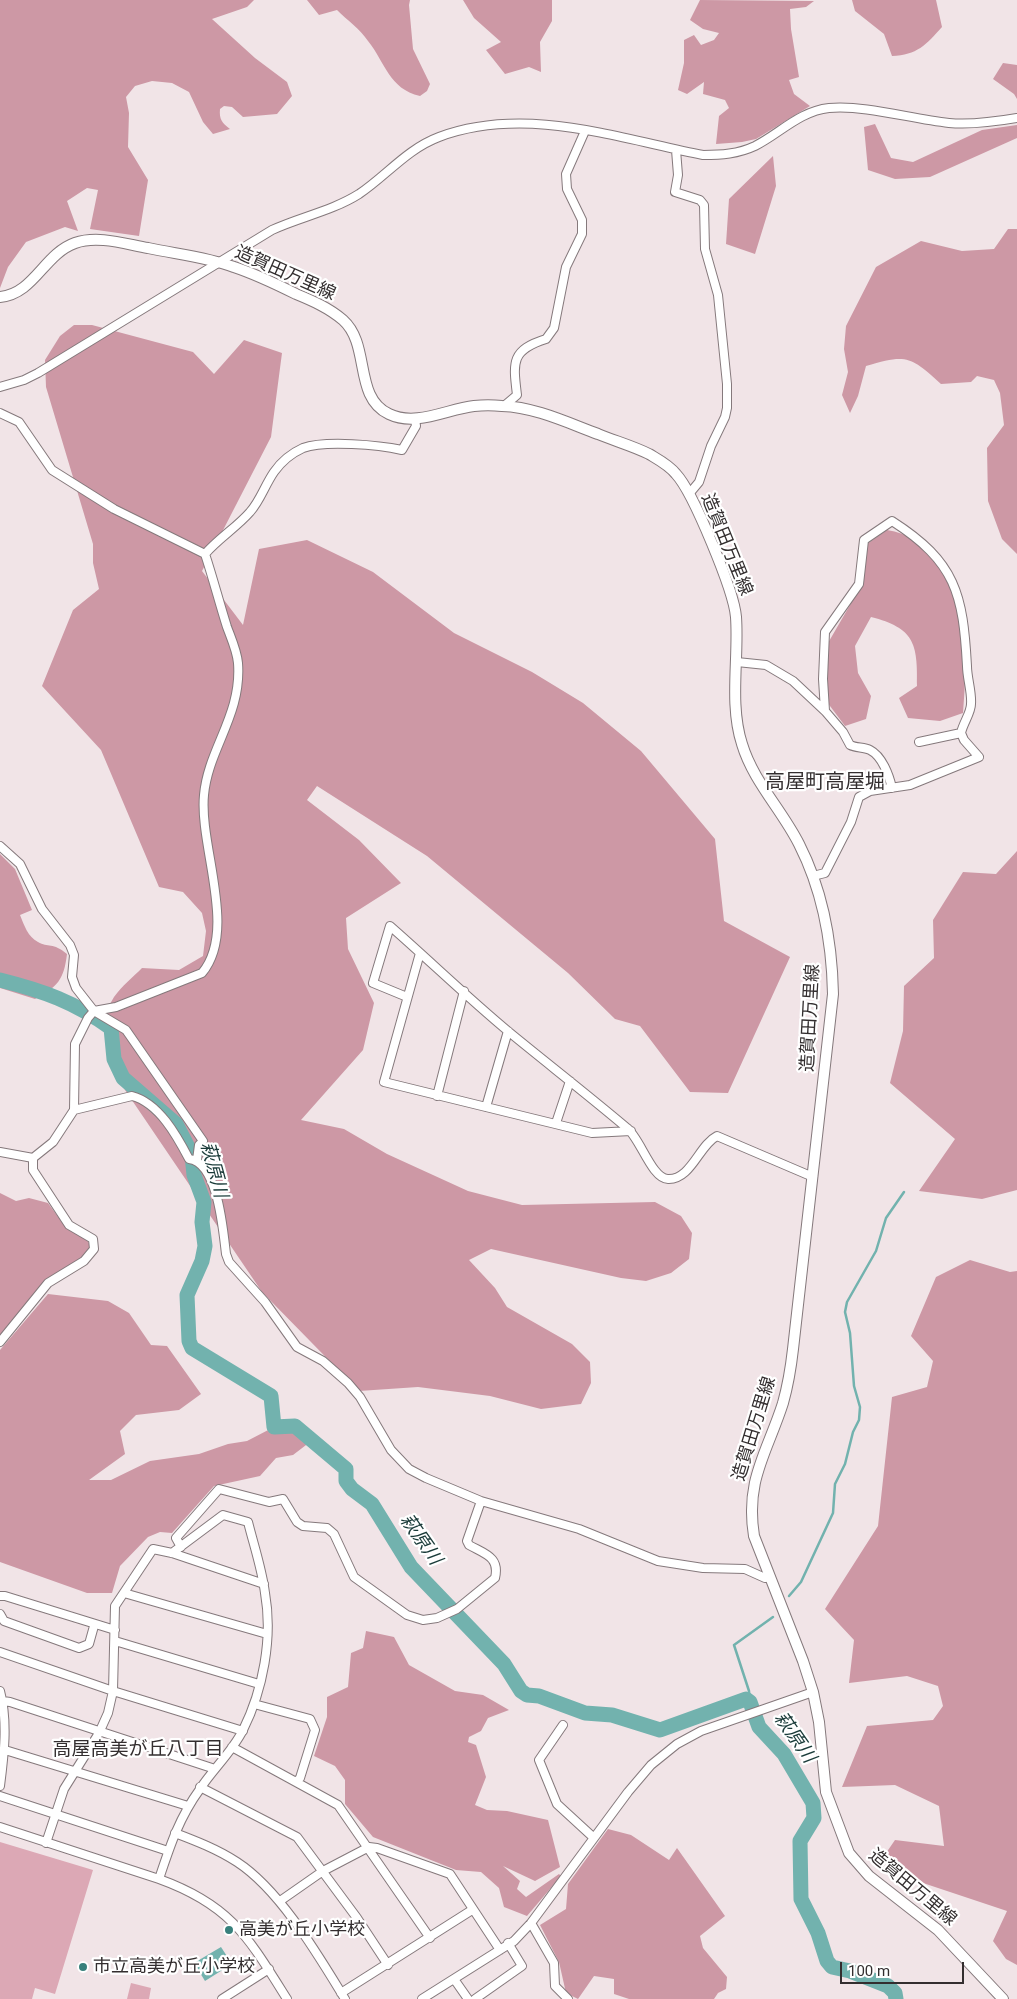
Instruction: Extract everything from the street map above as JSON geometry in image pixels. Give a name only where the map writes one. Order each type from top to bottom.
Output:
[{"type":"main road","name":"造賀田万里線","points":[[0,297],[8,296],[26,287],[65,247],[79,241],[110,241],[217,262],[268,281],[329,309],[346,323],[355,335],[359,345],[368,388],[375,404],[386,412],[400,418],[415,419],[475,406],[504,406],[550,416],[646,453],[668,466],[678,476],[689,494],[727,581],[736,612],[736,723],[742,748],[799,843],[814,876],[829,933],[833,994],[790,1370],[783,1402],[760,1463],[752,1493],[751,1516],[754,1536],[813,1692],[819,1722],[826,1792],[848,1853],[869,1876],[938,1930],[1004,1999]]},
{"type":"street","points":[[0,388],[38,373],[272,230],[298,218],[332,209],[346,202],[360,193],[406,155],[439,137],[505,123],[542,123],[703,155],[740,151],[755,146],[802,116],[828,108],[864,110],[950,123],[987,123],[1017,118]]},
{"type":"street","points":[[504,406],[517,395],[516,360],[520,350],[530,344],[546,339],[554,328],[566,267],[582,234],[582,220],[567,189],[566,174],[585,131]]},
{"type":"street","points":[[676,150],[678,175],[675,192],[700,200],[704,205],[705,249],[718,295],[727,384],[725,417],[711,446],[699,482],[689,494]]},
{"type":"street","points":[[0,413],[19,422],[52,470],[114,509],[205,554],[238,662],[238,689],[230,718],[207,779],[204,794],[204,830],[217,934],[209,964],[202,973],[116,1007],[94,1012],[88,1018],[76,1044],[74,1110],[53,1142],[33,1158],[0,1152]]},
{"type":"street","points":[[205,554],[216,541],[251,512],[274,471],[288,457],[304,448],[319,445],[367,445],[402,450],[416,426],[415,419]]},
{"type":"street","points":[[814,876],[825,873],[851,822],[859,797],[870,791],[910,785],[979,757],[964,740],[962,733],[971,705],[964,620],[953,583],[947,570],[919,538],[892,522],[864,540],[859,584],[825,632],[823,680],[825,711]]},
{"type":"street","points":[[737,662],[756,662],[779,671],[808,694],[843,732],[850,745],[869,750],[878,758],[888,774],[892,788]]},
{"type":"street","points":[[919,742],[962,733]]},
{"type":"street","points":[[0,846],[20,864],[42,909],[70,945],[74,955],[72,977],[76,988],[94,1012],[126,1030],[203,1141],[199,1145],[193,1159]]},
{"type":"street","points":[[407,997],[373,983],[390,926],[508,1031],[632,1132],[657,1175],[666,1179],[675,1178],[693,1164],[707,1141],[717,1136],[813,1177]]},
{"type":"street","points":[[420,953],[384,1082],[592,1133],[632,1132]]},
{"type":"street","points":[[437,1096],[464,991]]},
{"type":"street","points":[[486,1107],[508,1031]]},
{"type":"street","points":[[556,1123],[570,1081]]},
{"type":"street","points":[[74,1110],[124,1097],[138,1098],[158,1114],[193,1159],[208,1172],[216,1195],[229,1262],[265,1302],[297,1347],[323,1361],[348,1383],[360,1397],[391,1450],[409,1468],[426,1478],[481,1501],[579,1529],[658,1561],[703,1568],[745,1570],[765,1578],[770,1576]]},
{"type":"street","points":[[0,1342],[48,1283],[84,1261],[94,1250],[93,1239],[69,1225],[61,1214],[33,1170],[33,1158]]},
{"type":"street","points":[[181,1547],[176,1538],[219,1489],[269,1502],[283,1499],[297,1522],[303,1526],[327,1528],[334,1534],[346,1564],[354,1578],[361,1584],[377,1592],[407,1615],[430,1620],[457,1609],[495,1578],[497,1566],[495,1561],[469,1545],[467,1540],[481,1501]]},
{"type":"street","points":[[159,1879],[175,1833],[188,1806],[200,1787],[232,1747],[242,1731],[254,1704],[267,1634],[264,1584],[248,1522],[223,1515],[172,1553]]},
{"type":"street","points":[[46,1843],[64,1789],[99,1733],[113,1691],[115,1606],[153,1549],[172,1553],[264,1584]]},
{"type":"street","points":[[124,1592],[267,1634]]},
{"type":"street","points":[[0,1596],[5,1596],[94,1626],[115,1630]]},
{"type":"street","points":[[0,1614],[4,1621],[80,1648],[89,1644],[94,1626]]},
{"type":"street","points":[[115,1641],[259,1684]]},
{"type":"street","points":[[0,1652],[113,1691],[242,1731]]},
{"type":"street","points":[[0,1691],[3,1701],[4,1750],[0,1786]]},
{"type":"street","points":[[422,1999],[500,1950],[531,1923],[651,1765],[676,1744],[700,1731],[813,1692]]},
{"type":"street","points":[[3,1701],[215,1769]]},
{"type":"street","points":[[254,1704],[310,1720],[315,1730],[300,1778],[296,1782]]},
{"type":"street","points":[[563,1725],[539,1760],[557,1804],[594,1838]]},
{"type":"street","points":[[232,1747],[338,1805],[369,1847],[430,1938]]},
{"type":"street","points":[[4,1750],[188,1806]]},
{"type":"street","points":[[200,1787],[297,1837],[388,1965]]},
{"type":"street","points":[[0,1796],[55,1812],[168,1851]]},
{"type":"street","points":[[0,1828],[182,1887],[204,1899],[233,1920],[255,1948],[288,1999]]},
{"type":"street","points":[[175,1833],[203,1843],[238,1863],[280,1901],[343,1996],[472,1910]]},
{"type":"street","points":[[280,1901],[323,1871],[369,1847],[450,1874],[500,1950]]},
{"type":"street","points":[[531,1923],[554,1963],[555,1986],[568,1999]]},
{"type":"street","points":[[475,1999],[522,1966],[508,1943]]},
{"type":"street","points":[[222,1999],[232,1996],[268,1969]]},
{"type":"street","points":[[454,1979],[468,1999]]},
{"type":"shaded area","points":[[0,0],[254,0],[247,7],[212,19],[255,58],[287,82],[292,96],[277,114],[243,117],[232,107],[224,106],[220,109],[220,116],[223,123],[230,129],[213,134],[203,122],[189,92],[172,83],[152,81],[135,86],[126,97],[129,113],[128,147],[148,180],[139,236],[90,229],[98,190],[87,188],[67,201],[78,231],[65,227],[26,242],[8,267],[0,288]]},
{"type":"shaded area","points":[[307,0],[410,0],[413,49],[430,84],[427,91],[420,96],[401,87],[394,81],[365,37],[337,10],[319,15]]},
{"type":"shaded area","points":[[463,0],[552,0],[552,21],[540,42],[541,72],[529,67],[505,74],[486,50],[501,42],[474,18]]},
{"type":"shaded area","points":[[700,0],[814,1],[806,7],[790,9],[791,29],[799,77],[789,80],[794,94],[810,106],[756,139],[716,144],[719,116],[729,108],[725,100],[703,94],[704,82],[687,94],[678,90],[684,63],[684,40],[694,35],[701,45],[714,40],[719,33],[703,29],[690,20]]},
{"type":"shaded area","points":[[852,0],[936,0],[942,27],[931,39],[915,51],[892,56],[884,34],[855,11]]},
{"type":"shaded area","points":[[1003,63],[1017,65],[1017,99],[1014,94],[993,79]]},
{"type":"shaded area","points":[[875,124],[891,158],[913,162],[982,130],[1017,125],[1017,138],[930,177],[895,179],[868,170],[864,127]]},
{"type":"shaded area","points":[[773,156],[776,186],[755,254],[726,244],[729,199]]},
{"type":"shaded area","points":[[1008,229],[1017,229],[1017,554],[1002,539],[988,501],[987,448],[1004,425],[1000,393],[994,380],[977,376],[971,382],[941,384],[914,363],[900,359],[866,366],[858,396],[850,413],[842,395],[848,372],[844,349],[846,326],[876,267],[921,241],[962,251],[994,249]]},
{"type":"shaded area","points":[[74,325],[92,325],[193,352],[214,374],[244,340],[282,353],[271,437],[202,571],[243,625],[259,549],[307,540],[373,572],[454,633],[532,672],[583,703],[641,751],[715,839],[724,921],[790,957],[728,1093],[690,1092],[640,1026],[615,1019],[568,973],[427,856],[317,786],[307,800],[359,840],[401,883],[346,918],[348,949],[374,1003],[363,1050],[301,1120],[344,1129],[387,1154],[468,1191],[522,1205],[655,1202],[681,1216],[692,1233],[689,1259],[671,1273],[646,1281],[621,1278],[491,1249],[469,1260],[495,1288],[507,1307],[572,1344],[590,1362],[591,1383],[581,1404],[541,1409],[490,1396],[418,1387],[359,1391],[262,1292],[123,1087],[114,1066],[106,1030],[106,1019],[114,997],[142,968],[179,970],[203,956],[206,931],[202,913],[183,892],[159,887],[101,750],[42,686],[73,610],[99,589],[93,563],[93,544],[46,387],[45,360],[60,336]]},
{"type":"shaded area","points":[[887,530],[902,534],[915,541],[927,551],[937,563],[954,591],[965,632],[966,667],[963,713],[940,721],[908,718],[899,698],[917,686],[914,648],[905,632],[885,621],[871,617],[855,646],[858,673],[871,696],[866,719],[845,726],[827,702],[828,643],[861,586],[867,544]]},
{"type":"shaded area","points":[[1017,851],[1017,1190],[982,1199],[919,1191],[955,1139],[890,1083],[903,1031],[904,986],[934,958],[933,920],[963,872],[996,874]]},
{"type":"shaded area","points":[[0,854],[15,869],[32,910],[20,915],[29,934],[38,942],[58,948],[67,954],[62,976],[54,986],[35,999],[0,988]]},
{"type":"shaded area","points":[[0,1193],[16,1201],[29,1198],[48,1203],[67,1229],[87,1239],[90,1246],[88,1254],[46,1280],[0,1335]]},
{"type":"shaded area","points":[[970,1260],[1010,1272],[1017,1271],[1017,1965],[1006,1959],[993,1941],[1007,1911],[917,1881],[884,1856],[895,1840],[944,1846],[939,1806],[895,1785],[842,1787],[867,1726],[933,1720],[943,1706],[938,1686],[907,1676],[849,1683],[854,1640],[825,1609],[878,1526],[892,1397],[927,1387],[933,1361],[911,1336],[936,1277]]},
{"type":"shaded area","points":[[48,1294],[108,1301],[129,1313],[151,1345],[167,1346],[201,1394],[179,1410],[136,1415],[120,1431],[125,1454],[89,1480],[111,1480],[150,1461],[199,1454],[228,1444],[247,1441],[274,1427],[295,1428],[310,1442],[293,1455],[276,1458],[260,1476],[214,1486],[172,1533],[160,1532],[148,1537],[120,1566],[112,1593],[87,1593],[0,1562],[0,1350]]},
{"type":"shaded area","points":[[366,1631],[394,1637],[409,1665],[455,1691],[483,1695],[509,1710],[488,1718],[481,1731],[469,1737],[468,1742],[476,1745],[486,1777],[475,1805],[487,1810],[507,1811],[548,1820],[560,1867],[535,1881],[503,1866],[520,1881],[517,1889],[526,1897],[559,1874],[561,1876],[527,1916],[504,1907],[499,1888],[481,1872],[456,1870],[373,1837],[345,1804],[345,1780],[335,1766],[314,1756],[327,1717],[327,1697],[348,1687],[351,1653],[363,1648]]},
{"type":"shaded area","points":[[608,1829],[631,1835],[669,1860],[677,1848],[725,1916],[700,1936],[703,1948],[727,1977],[726,1989],[718,1993],[714,1999],[629,1999],[614,1994],[614,1979],[594,1976],[578,1999],[566,1993],[559,1962],[540,1925],[566,1909],[568,1884]]},
{"type":"shaded area","points":[[0,1842],[93,1870],[55,1994],[35,1988],[32,1999],[0,1999]]},
{"type":"shaded area","points":[[131,1983],[151,1988],[149,1999],[127,1999]]},
{"type":"water","points":[[221,1947],[232,1964],[205,1981],[194,1963]]},
{"type":"waterway","name":"萩原川","points":[[0,980],[31,988],[58,998],[111,1028],[114,1059],[123,1078],[176,1124],[192,1155],[194,1175],[204,1202],[202,1222],[205,1246],[202,1261],[187,1295],[189,1341],[192,1348],[271,1396],[274,1427],[295,1426],[346,1469],[346,1481],[352,1489],[372,1504],[411,1567],[504,1664],[521,1691],[527,1695],[539,1696],[585,1713],[612,1715],[660,1730],[746,1699],[750,1702],[759,1727],[784,1754],[813,1803],[814,1818],[800,1841],[801,1899],[818,1933],[827,1961],[832,1967],[850,1971],[888,1986],[895,1993],[896,1999]]},
{"type":"waterway","points":[[789,1596],[801,1582],[833,1513],[835,1484],[845,1464],[853,1432],[859,1420],[860,1407],[854,1386],[850,1333],[845,1312],[847,1302],[876,1251],[886,1218],[904,1192]]},
{"type":"waterway","points":[[750,1702],[749,1691],[734,1645],[773,1617]]},
{"type":"place","name":"高美が丘小学校","points":[[229,1930]]},
{"type":"place","name":"市立高美が丘小学校","points":[[83,1967]]},
{"type":"district","name":"高屋町高屋堀","points":[[825,783]]},
{"type":"district","name":"高屋高美が丘八丁目","points":[[138,1750]]}]
